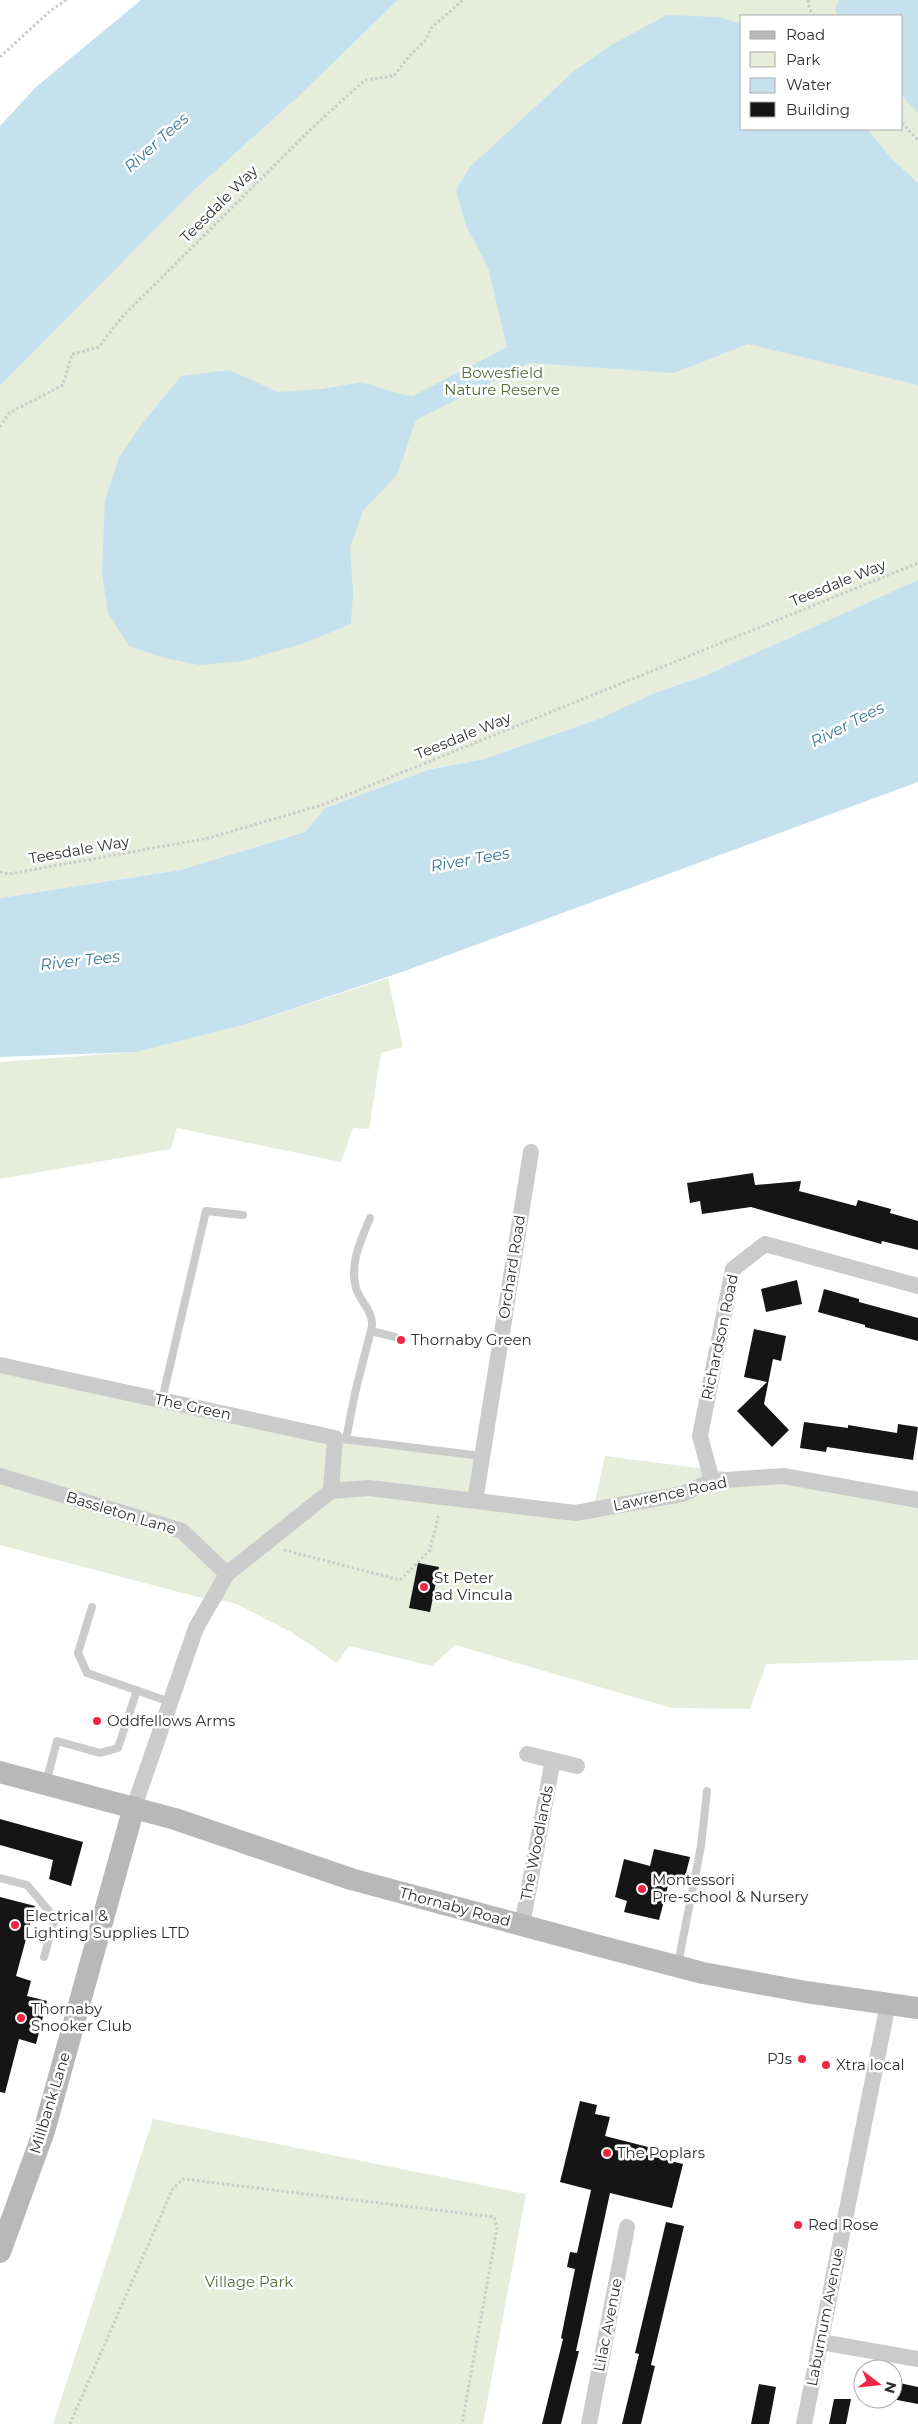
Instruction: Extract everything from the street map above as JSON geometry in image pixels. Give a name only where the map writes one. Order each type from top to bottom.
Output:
[{"type":"street","name":"Orchard Road","points":[[475,1501],[531,1152]]},
{"type":"street","name":"Richardson Road","points":[[712,1482],[700,1436],[733,1269],[765,1244],[918,1286]]},
{"type":"street","name":"The Green","points":[[0,1364],[341,1439]]},
{"type":"street","points":[[134,1807],[196,1628],[227,1574],[331,1491],[341,1439]]},
{"type":"street","name":"Bassleton Lane","points":[[0,1476],[182,1531],[227,1574]]},
{"type":"street","name":"Lawrence Road","points":[[331,1491],[369,1488],[574,1513],[682,1494],[712,1482],[783,1476],[918,1500]]},
{"type":"street","points":[[527,1754],[577,1766]]},
{"type":"street","name":"The Woodlands","points":[[522,1925],[553,1760]]},
{"type":"street","name":"Thornaby Road","points":[[0,1772],[175,1819],[351,1879],[678,1966],[806,1992],[918,2008]]},
{"type":"street","name":"Millbank Lane","points":[[0,2252],[44,2131],[134,1807]]},
{"type":"street","name":"Laburnum Avenue","points":[[804,2424],[888,2004]]},
{"type":"street","name":"Lilac Avenue","points":[[589,2424],[627,2227]]},
{"type":"street","points":[[821,2342],[918,2360]]},
{"type":"lane","points":[[162,1400],[206,1212],[243,1215]]},
{"type":"lane","points":[[370,1218],[358,1247],[354,1273],[357,1290],[373,1320],[355,1393],[341,1439],[482,1456]]},
{"type":"lane","points":[[371,1331],[395,1337]]},
{"type":"lane","points":[[92,1607],[78,1653],[87,1673],[170,1702]]},
{"type":"lane","points":[[46,1785],[57,1741],[100,1753],[118,1748],[137,1690]]},
{"type":"lane","points":[[678,1966],[701,1846],[708,1791]]},
{"type":"lane","points":[[0,1878],[27,1885],[55,1918],[44,1957]]},
{"type":"path","points":[[0,57],[50,11],[66,0]]},
{"type":"path","name":"Teesdale Way","points":[[0,426],[9,413],[63,385],[72,354],[99,347],[121,318],[314,126],[365,80],[394,76],[410,55],[426,40],[431,28],[463,0]]},
{"type":"path","points":[[808,0],[809,8],[813,15]]},
{"type":"path","points":[[903,125],[918,140]]},
{"type":"path","name":"Teesdale Way","points":[[0,872],[9,874],[209,838],[322,805],[918,563]]},
{"type":"path","points":[[264,1545],[400,1580],[430,1550],[443,1497]]},
{"type":"path","points":[[70,2424],[173,2188],[183,2179],[494,2217],[497,2228],[462,2424]]},
{"type":"green space","name":"Bowesfield Nature Reserve","points":[[398,0],[918,0],[918,580],[704,676],[654,693],[601,718],[484,759],[427,770],[325,808],[305,832],[180,870],[0,898],[0,386],[190,194],[299,96]]},
{"type":"green space","points":[[388,978],[403,1047],[381,1053],[369,1129],[353,1128],[341,1162],[177,1128],[171,1149],[0,1179],[0,1062],[136,1052],[247,1024]]},
{"type":"green space","points":[[0,1363],[335,1434],[485,1454],[479,1496],[577,1508],[594,1505],[605,1456],[783,1479],[918,1504],[918,1660],[766,1664],[750,1709],[672,1708],[455,1645],[432,1666],[349,1646],[337,1663],[291,1632],[234,1603],[198,1597],[0,1545]]},
{"type":"green space","name":"Village Park","points":[[153,2119],[526,2194],[483,2424],[53,2424]]},
{"type":"water","name":"River Tees","points":[[141,0],[398,0],[299,96],[190,194],[0,386],[0,126],[36,87]]},
{"type":"water","points":[[839,0],[918,0],[918,113],[903,97],[903,15],[838,15],[835,10]]},
{"type":"water","points":[[667,15],[719,17],[740,23],[740,130],[868,130],[891,158],[918,183],[918,385],[748,344],[674,373],[530,363],[416,420],[397,475],[363,511],[350,547],[353,592],[351,624],[302,644],[243,661],[200,665],[164,658],[129,646],[108,613],[102,573],[105,500],[119,457],[142,424],[181,376],[229,370],[278,392],[322,389],[363,382],[396,393],[413,396],[507,347],[488,267],[466,226],[456,190],[470,167],[573,72],[611,45]]},
{"type":"water","name":"River Tees","points":[[918,580],[918,782],[402,972],[247,1024],[136,1052],[0,1057],[0,898],[180,870],[305,832],[325,808],[427,770],[484,759],[601,718],[654,693],[704,676]]},
{"type":"building","points":[[753,1173],[755,1185],[801,1181],[799,1191],[856,1206],[858,1200],[891,1209],[890,1213],[918,1221],[918,1250],[882,1241],[881,1244],[751,1207],[702,1214],[700,1201],[690,1203],[687,1183]]},
{"type":"building","points":[[797,1280],[802,1304],[766,1312],[761,1289]]},
{"type":"building","points":[[824,1289],[859,1299],[859,1302],[918,1318],[918,1341],[818,1312]]},
{"type":"building","points":[[754,1329],[786,1336],[781,1361],[773,1359],[764,1404],[789,1430],[772,1447],[737,1411],[767,1382],[744,1377]]},
{"type":"building","points":[[804,1422],[848,1428],[848,1425],[897,1433],[898,1424],[918,1427],[913,1460],[827,1447],[826,1452],[800,1448]]},
{"type":"building","name":"St Peter ad Vincula","points":[[418,1563],[439,1567],[430,1612],[409,1608]]},
{"type":"building","points":[[0,1819],[83,1842],[71,1886],[49,1879],[53,1860],[0,1845]]},
{"type":"building","name":"Montessori Pre-school & Nursery","points":[[654,1849],[690,1857],[684,1881],[670,1878],[659,1920],[624,1912],[627,1901],[615,1897],[624,1859],[650,1866]]},
{"type":"building","points":[[0,1897],[35,1906],[16,1976],[31,1981],[27,1996],[47,2001],[36,2044],[19,2039],[5,2093],[0,2092]]},
{"type":"building","points":[[580,2101],[597,2105],[595,2114],[610,2117],[605,2136],[648,2147],[646,2155],[683,2164],[672,2208],[610,2193],[576,2351],[579,2351],[561,2424],[542,2424],[563,2339],[561,2338],[575,2269],[567,2267],[570,2252],[577,2253],[591,2190],[560,2182]]},
{"type":"building","points":[[666,2222],[684,2226],[651,2365],[655,2366],[641,2424],[622,2424],[639,2354],[635,2353]]},
{"type":"building","points":[[759,2384],[776,2387],[769,2424],[751,2424]]},
{"type":"building","points":[[903,2384],[918,2387],[918,2404],[903,2401]]},
{"type":"building","points":[[834,2399],[851,2399],[846,2424],[829,2424]]},
{"type":"place","name":"Thornaby Green","points":[[401,1340]]},
{"type":"place","name":"St Peter ad Vincula","points":[[424,1587]]},
{"type":"place","name":"Oddfellows Arms","points":[[97,1721]]},
{"type":"place","name":"Montessori Pre-school & Nursery","points":[[642,1889]]},
{"type":"place","name":"Electrical & Lighting Supplies LTD","points":[[15,1925]]},
{"type":"place","name":"Thornaby Snooker Club","points":[[21,2018]]},
{"type":"place","name":"PJs","points":[[802,2059]]},
{"type":"place","name":"Xtra local","points":[[826,2065]]},
{"type":"place","name":"The Poplars","points":[[607,2153]]},
{"type":"place","name":"Red Rose","points":[[798,2225]]}]
